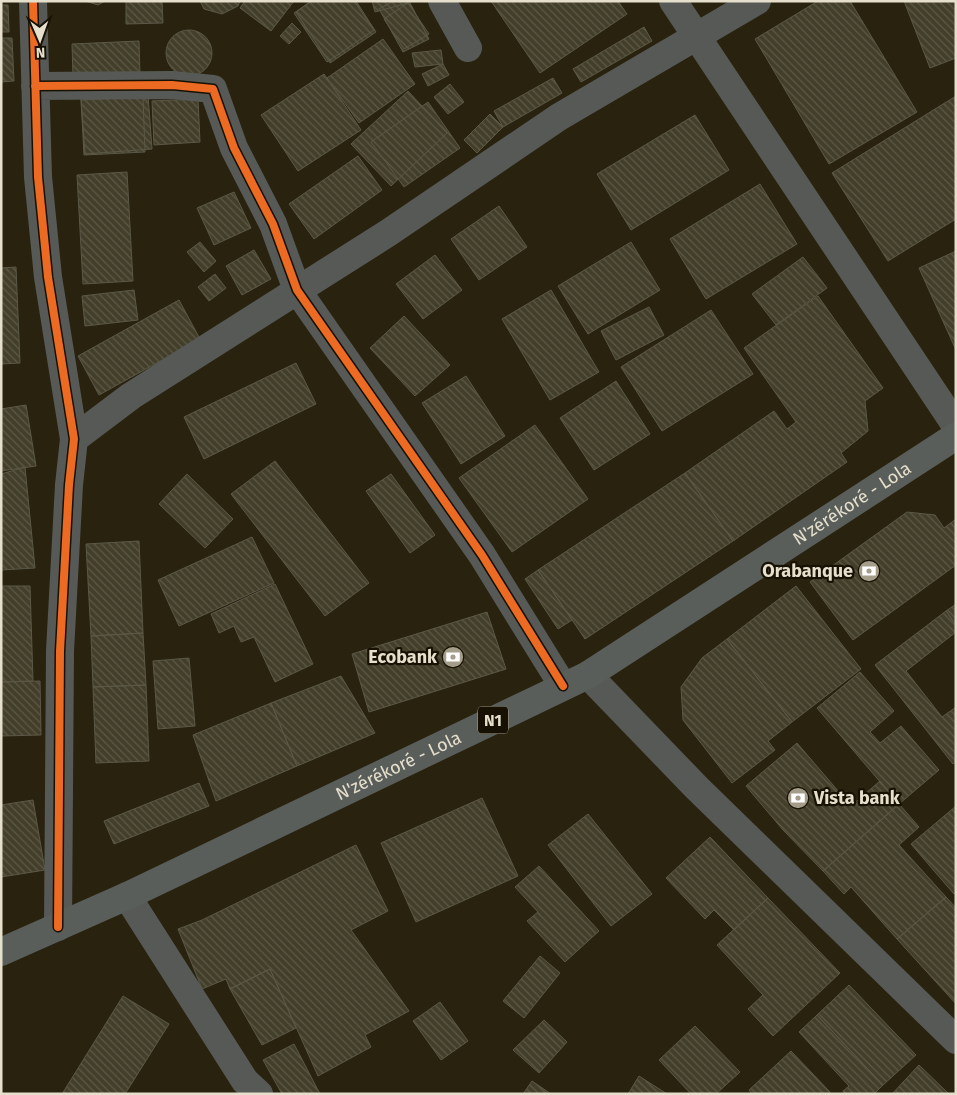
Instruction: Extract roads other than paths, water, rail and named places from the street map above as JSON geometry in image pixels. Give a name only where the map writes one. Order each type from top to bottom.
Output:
[{"type":"highway","name":"N'zérékoré - Lola","points":[[1,952],[127,896],[588,675],[956,436]]},
{"type":"street","points":[[33,1],[38,177],[48,277],[74,439],[69,485],[60,651],[58,927]]},
{"type":"street","points":[[442,1],[468,48]]},
{"type":"street","points":[[673,1],[956,426]]},
{"type":"street","points":[[74,439],[131,396],[388,233],[558,117],[757,1]]},
{"type":"street","points":[[35,86],[172,85],[213,88],[234,148],[273,224],[297,290],[482,554],[563,686]]},
{"type":"street","points":[[588,675],[697,788],[956,1040]]},
{"type":"street","points":[[127,896],[245,1082],[259,1094]]},
{"type":"place","name":"Orabanque","points":[[869,571]]},
{"type":"place","name":"Ecobank","points":[[453,657]]},
{"type":"place","name":"Vista bank","points":[[798,798]]}]
